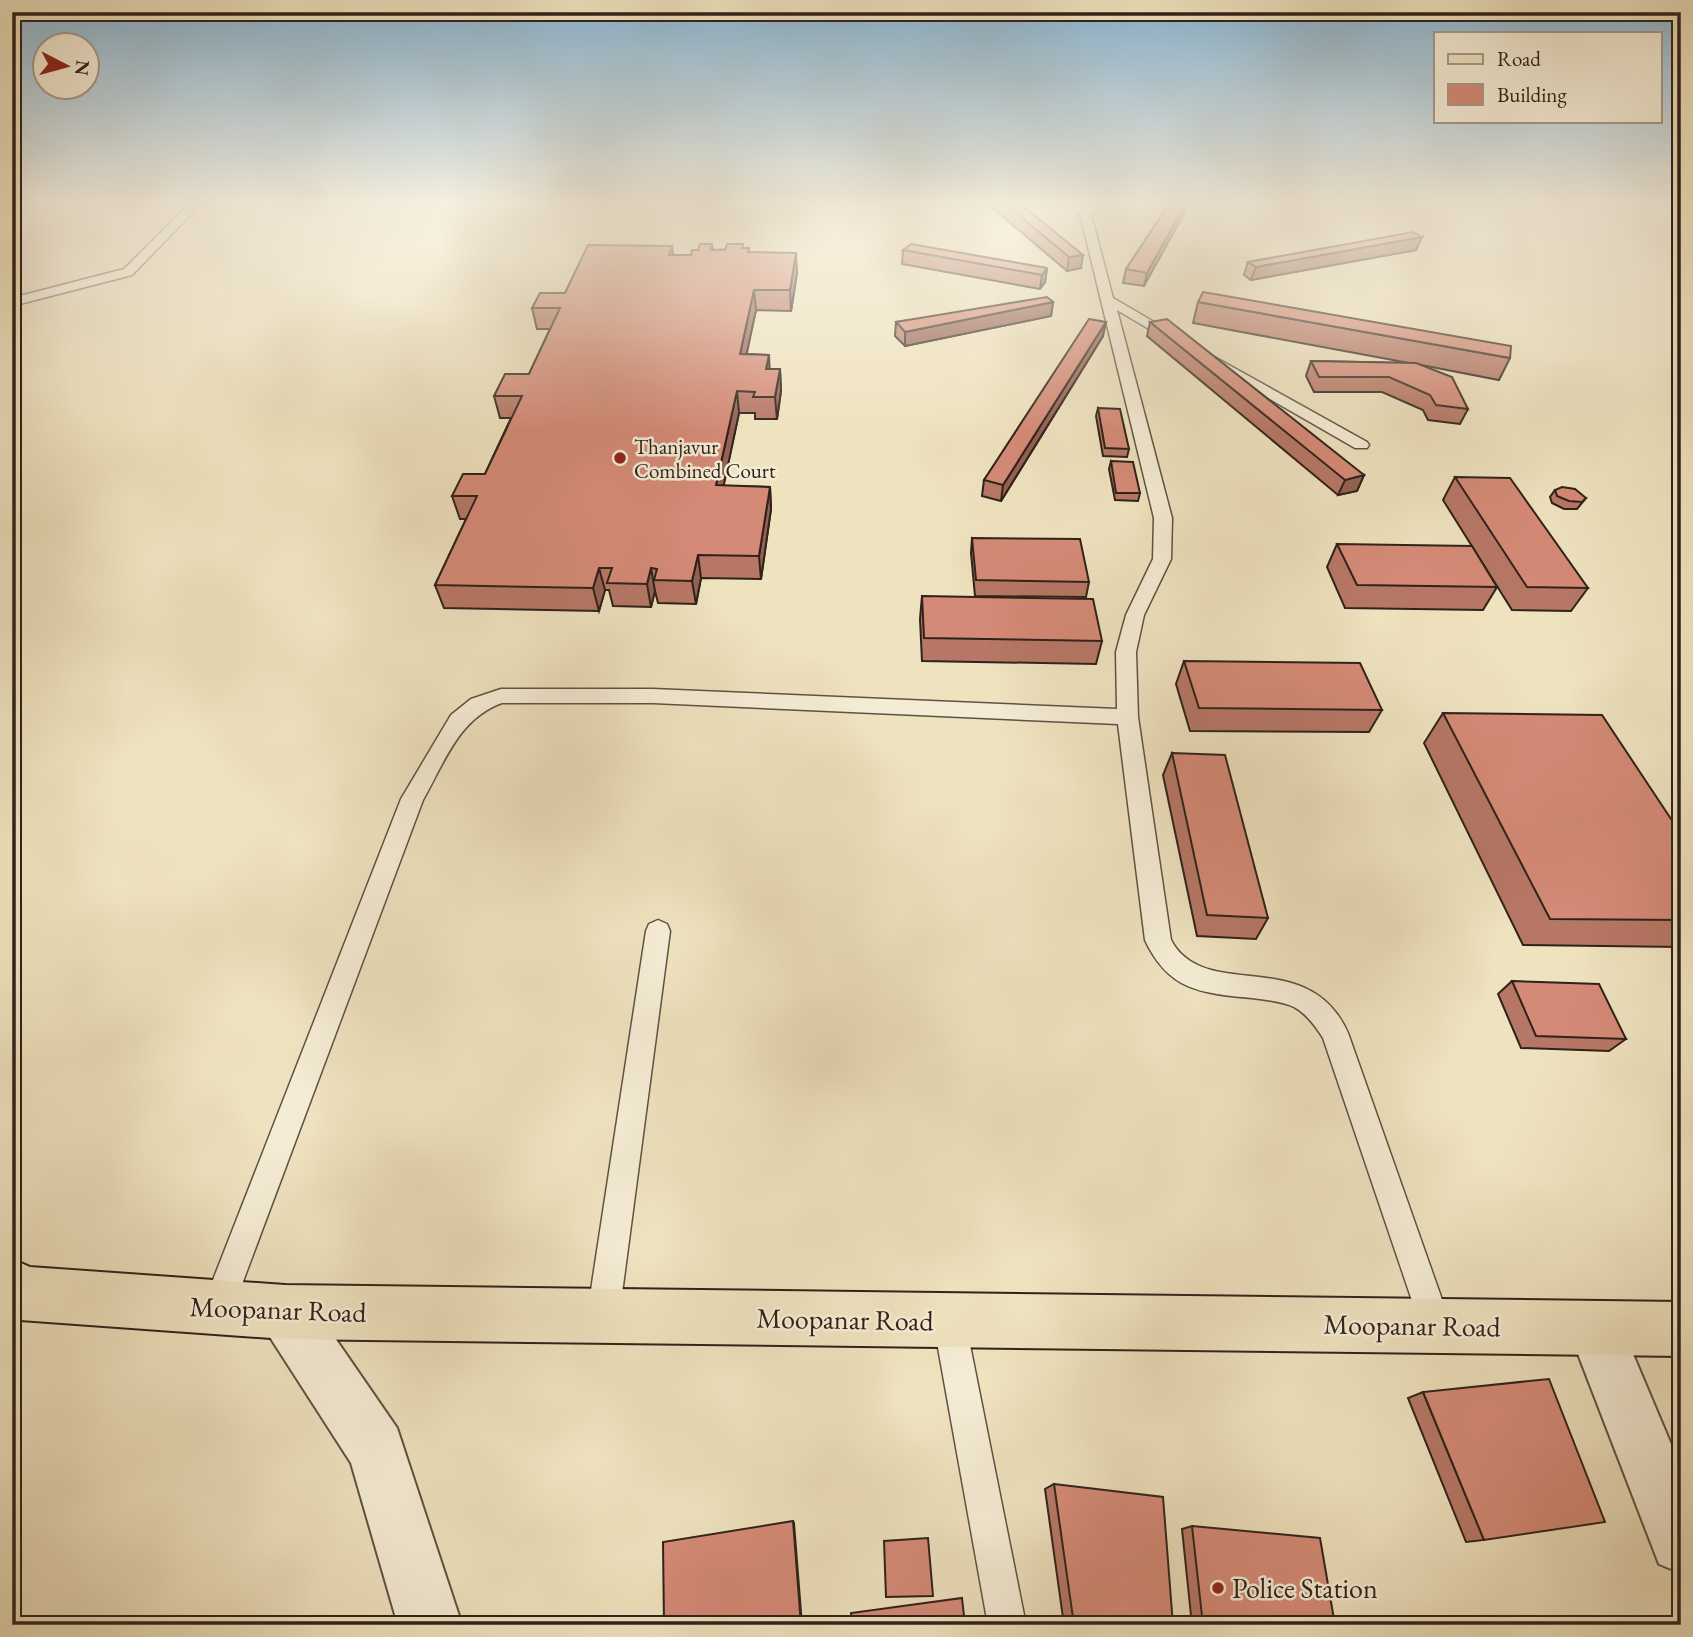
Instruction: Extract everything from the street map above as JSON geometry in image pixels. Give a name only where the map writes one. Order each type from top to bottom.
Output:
[{"type":"main road","name":"Moopanar Road","points":[[15,1300],[285,1312],[1681,1329]]},
{"type":"street","points":[[285,1312],[376,1450],[430,1625]]},
{"type":"street","points":[[1595,1328],[1681,1542]]},
{"type":"lane","points":[[12,302],[99,279]]},
{"type":"lane","points":[[1103,279],[1163,518],[1162,559],[1135,615],[1126,652],[1128,718],[1158,940],[1168,959],[1185,971],[1215,982],[1298,996],[1320,1011],[1335,1033],[1435,1325]]},
{"type":"lane","points":[[1108,300],[1361,445]]},
{"type":"lane","points":[[218,1308],[412,799],[458,720],[478,704],[501,696],[653,696],[1128,718]]},
{"type":"lane","points":[[603,1316],[658,930]]},
{"type":"lane","points":[[949,1320],[1007,1625]]},
{"type":"building","name":"Thanjavur Combined Court","points":[[572,279],[792,279],[790,290],[754,290],[740,354],[769,355],[766,369],[780,369],[775,397],[753,397],[755,392],[737,391],[716,485],[770,487],[759,556],[698,555],[692,581],[654,580],[657,569],[651,568],[647,584],[607,583],[612,568],[599,568],[593,588],[435,585],[477,496],[452,496],[463,474],[485,474],[522,396],[494,396],[505,374],[529,374],[560,308],[532,308],[540,293],[565,293]]},
{"type":"building","points":[[1203,292],[1511,346],[1510,358],[1198,302]]},
{"type":"building","points":[[1047,297],[1053,302],[905,332],[896,322]]},
{"type":"building","points":[[1089,319],[1106,322],[1003,485],[984,480]]},
{"type":"building","points":[[1167,319],[1364,475],[1345,480],[1150,322]]},
{"type":"building","points":[[1311,361],[1416,363],[1452,377],[1468,409],[1436,405],[1430,395],[1389,377],[1319,377]]},
{"type":"building","points":[[1098,408],[1120,409],[1129,449],[1105,448]]},
{"type":"building","points":[[1111,461],[1133,462],[1140,493],[1116,493]]},
{"type":"building","points":[[1455,477],[1510,478],[1588,588],[1527,587]]},
{"type":"building","points":[[1562,487],[1575,489],[1586,498],[1582,502],[1557,496],[1555,490]]},
{"type":"building","points":[[972,538],[1080,539],[1089,582],[976,580]]},
{"type":"building","points":[[1337,544],[1472,546],[1497,587],[1357,585]]},
{"type":"building","points":[[922,596],[1093,599],[1102,641],[924,638]]},
{"type":"building","points":[[1184,661],[1360,663],[1382,710],[1199,708]]},
{"type":"building","points":[[1443,713],[1602,715],[1681,834],[1681,920],[1550,919]]},
{"type":"building","points":[[1172,753],[1225,755],[1268,918],[1207,915]]},
{"type":"building","points":[[1512,981],[1599,984],[1626,1039],[1536,1036]]},
{"type":"building","points":[[1549,1379],[1605,1522],[1484,1540],[1423,1392]]},
{"type":"building","points":[[1054,1484],[1163,1497],[1173,1625],[1074,1625]]},
{"type":"building","points":[[793,1521],[801,1625],[664,1625],[663,1542]]},
{"type":"building","points":[[1192,1526],[1320,1538],[1335,1625],[1203,1625]]},
{"type":"building","points":[[928,1538],[933,1596],[886,1597],[884,1541]]},
{"type":"building","points":[[962,1598],[965,1625],[852,1625],[851,1613]]},
{"type":"place","name":"Thanjavur Combined Court","points":[[620,458]]},
{"type":"place","name":"Police Station","points":[[1218,1588]]}]
